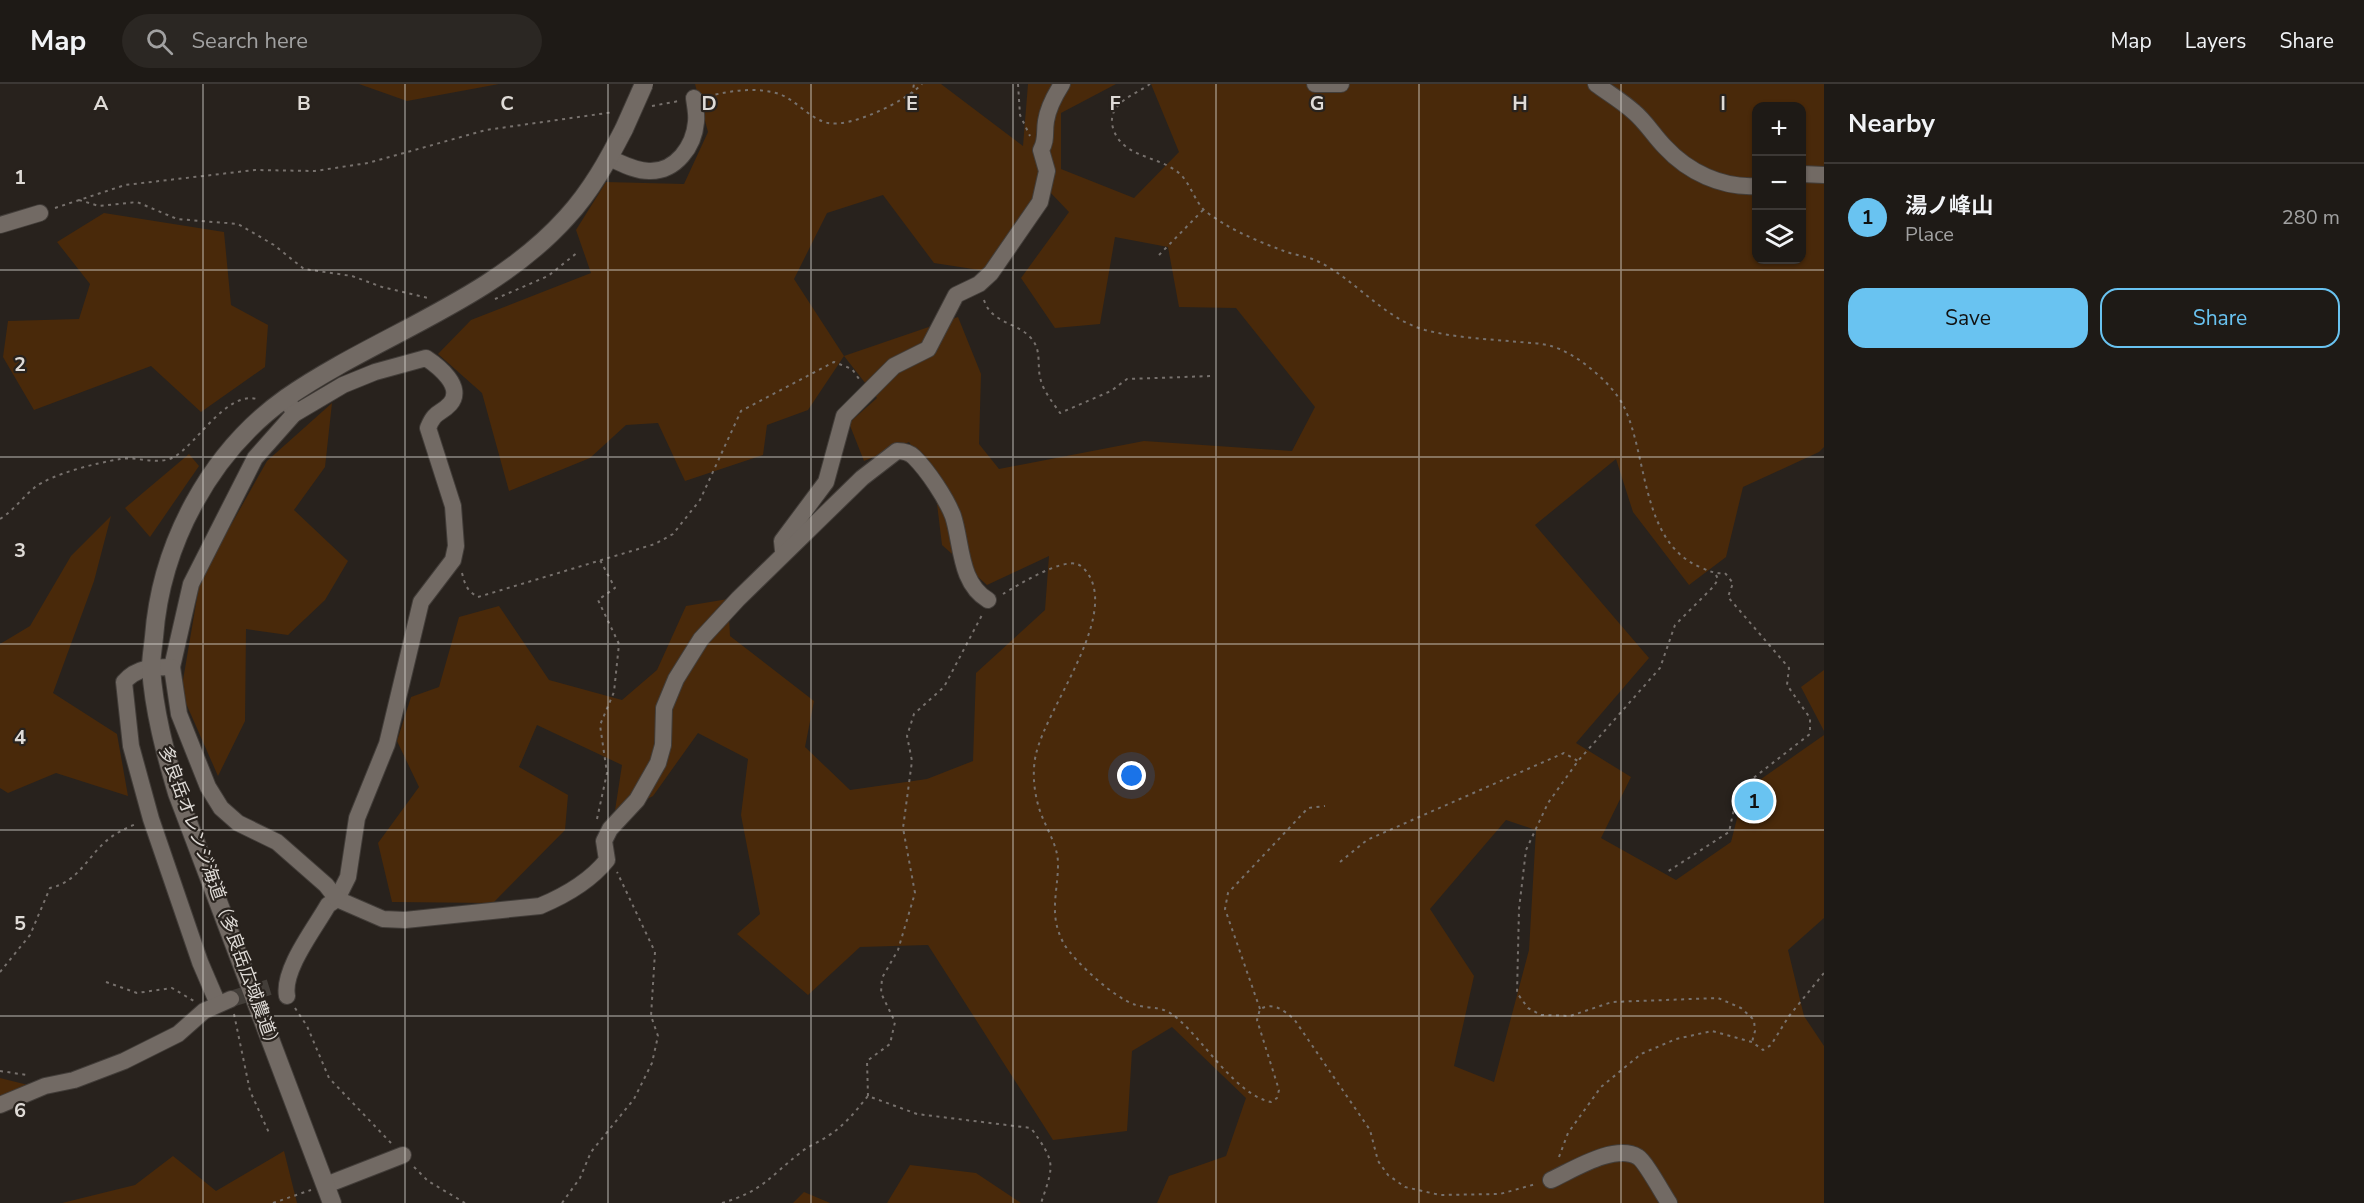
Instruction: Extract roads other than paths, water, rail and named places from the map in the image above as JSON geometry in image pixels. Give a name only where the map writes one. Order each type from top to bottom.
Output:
[{"type":"street","name":"多良岳オレンジ海道（多良岳広域農道）","points":[[332,1203],[177,793],[160,735],[151,668],[156,610],[172,553],[186,517],[213,471],[245,433],[271,410],[291,406],[327,373],[456,302],[507,270],[567,218],[609,158],[621,120],[644,84]]},
{"type":"street","points":[[783,554],[782,541],[826,482],[844,416],[894,366],[928,349],[956,295],[979,284],[991,273],[1040,202],[1047,171],[1041,150],[1046,143],[1046,120],[1054,96],[1062,84]]},
{"type":"street","points":[[1315,84],[1341,84]]},
{"type":"street","points":[[1596,84],[1634,111],[1665,148],[1683,163],[1725,184],[1752,186]]},
{"type":"street","points":[[609,158],[650,172],[673,164],[687,150],[692,139],[696,122],[694,98]]},
{"type":"street","points":[[1806,174],[1824,175]]},
{"type":"street","points":[[0,225],[40,213]]},
{"type":"street","points":[[282,989],[328,905],[337,899],[348,877],[357,818],[387,744],[421,602],[453,560],[456,546],[453,506],[428,428],[433,416],[451,404],[454,396],[453,384],[441,367],[426,358],[375,372],[291,406],[255,458],[191,584],[172,667],[179,714],[208,787],[221,808],[238,823],[277,842],[326,885],[337,899],[383,919],[405,920],[540,906],[555,900],[590,876],[607,860],[604,841],[610,829],[637,800],[658,764],[663,745],[664,708],[676,679],[701,639],[783,554],[862,478],[897,452],[913,456],[940,493],[952,515],[965,568],[973,586],[988,600]]},
{"type":"street","points":[[0,1105],[45,1086],[74,1080],[124,1061],[178,1034],[218,1005],[200,962],[151,819],[131,746],[124,682],[133,672],[172,667]]},
{"type":"street","points":[[1551,1180],[1605,1155],[1623,1152],[1639,1157],[1669,1203]]},
{"type":"street","points":[[326,1185],[403,1155]]},
{"type":"tunnel","points":[[231,999],[276,985]]},
{"type":"place","name":"湯ノ峰山","points":[[1754,801]]}]
